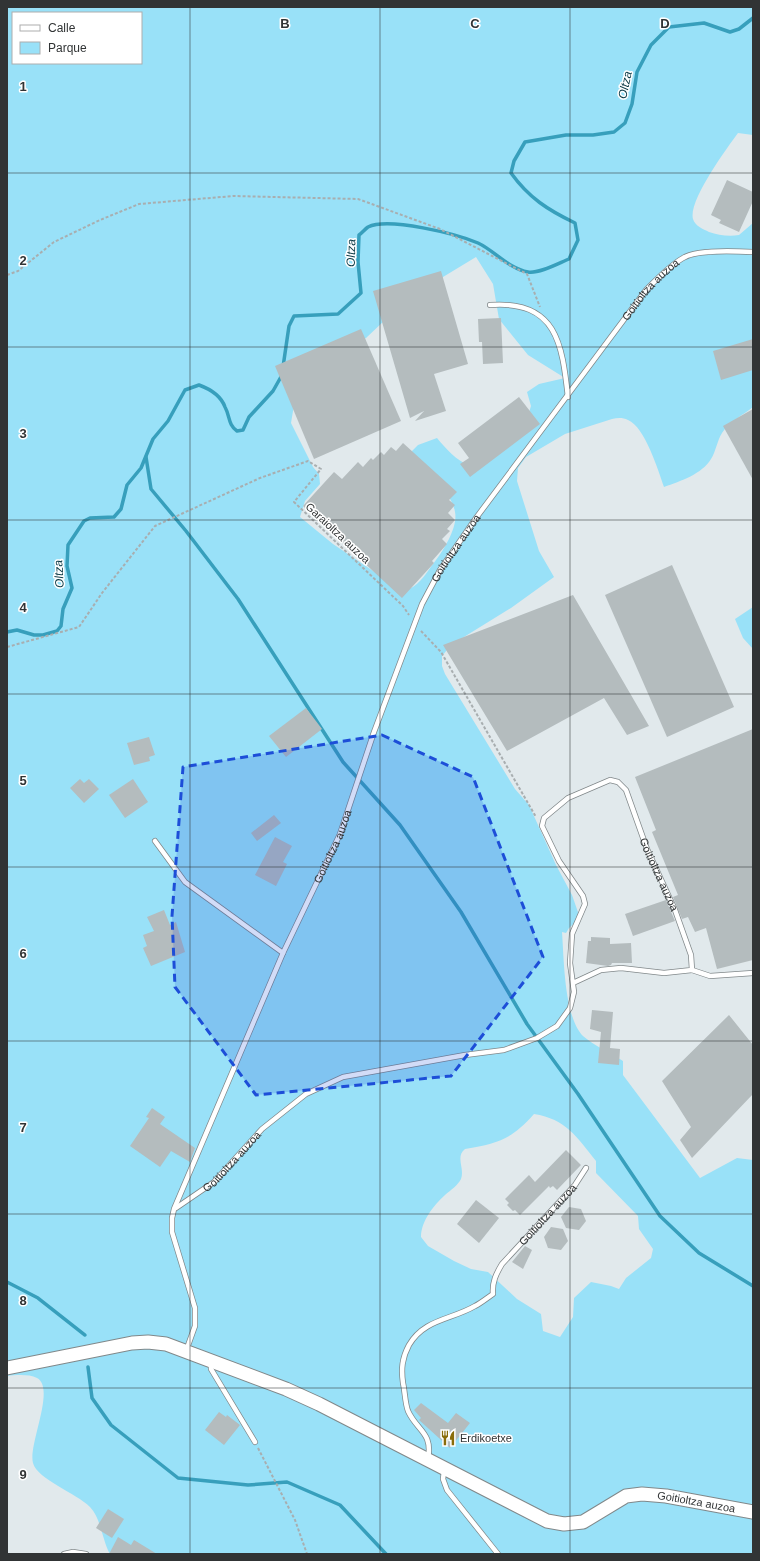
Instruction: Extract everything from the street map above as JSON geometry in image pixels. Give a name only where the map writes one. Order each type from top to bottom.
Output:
[{"type":"street","name":"Goitioltza auzoa","points":[[7,1368],[148,1342],[166,1344],[319,1404],[444,1469],[547,1520],[564,1524],[583,1522],[626,1496],[642,1494],[666,1496],[753,1512]]},
{"type":"lane","name":"Goitioltza auzoa","points":[[186,1351],[195,1326],[195,1308],[172,1232],[172,1218],[174,1209],[283,953],[340,834],[377,725],[422,604],[440,570],[476,518],[568,397],[628,312],[663,273],[684,257],[721,250],[753,252]]},
{"type":"lane","points":[[490,305],[515,306],[531,311],[553,329],[560,346],[568,397]]},
{"type":"lane","name":"Goitioltza auzoa","points":[[174,1209],[214,1182],[262,1129],[306,1094],[343,1077],[465,1055],[504,1050],[537,1038],[557,1026],[570,1008],[574,992],[570,963],[572,934],[585,904],[583,896],[559,861],[542,826],[544,818],[568,798],[610,780],[618,782],[626,790],[647,849],[675,910],[690,955],[692,970]]},
{"type":"lane","points":[[155,841],[185,882],[283,953]]},
{"type":"lane","points":[[573,983],[601,970],[621,968],[664,973],[692,970],[710,976],[753,973]]},
{"type":"lane","name":"Goitioltza auzoa","points":[[428,1460],[430,1448],[427,1437],[408,1410],[402,1374],[403,1358],[407,1348],[415,1334],[424,1327],[475,1306],[493,1294],[492,1285],[496,1273],[502,1264],[575,1185],[586,1168]]},
{"type":"lane","points":[[210,1360],[211,1369],[255,1442]]},
{"type":"lane","points":[[444,1469],[443,1479],[447,1490],[498,1554]]},
{"type":"lane","points":[[64,1554],[73,1552],[86,1554]]},
{"type":"path","points":[[7,275],[18,271],[54,242],[100,220],[139,204],[233,196],[358,199],[440,229],[528,274],[545,321]]},
{"type":"path","name":"Garaioltza auzoa","points":[[7,647],[79,627],[102,593],[155,526],[260,478],[308,461],[321,469],[294,502],[403,606],[414,625],[441,652],[542,826]]},
{"type":"path","points":[[255,1442],[295,1520],[307,1554]]},
{"type":"highlighted area","points":[[382,735],[473,777],[543,957],[451,1076],[256,1095],[175,987],[172,916],[183,767]]},
{"type":"green space","points":[[7,7],[753,7],[753,135],[738,133],[733,140],[702,188],[696,200],[693,211],[693,219],[697,225],[709,232],[727,236],[739,235],[753,223],[753,407],[725,429],[720,436],[711,459],[702,469],[697,473],[664,487],[650,450],[640,431],[634,424],[624,418],[612,419],[565,434],[526,457],[518,468],[517,481],[539,551],[554,577],[511,608],[451,645],[442,656],[442,666],[445,674],[515,789],[529,805],[556,865],[572,895],[580,918],[569,928],[566,933],[562,932],[566,987],[572,1015],[577,1027],[587,1039],[623,1061],[623,1075],[700,1178],[737,1158],[753,1160],[753,1554],[110,1554],[97,1517],[90,1507],[49,1480],[36,1469],[33,1463],[34,1444],[43,1405],[44,1393],[42,1384],[37,1378],[18,1375],[7,1376]],"holes":[[[476,257],[493,284],[499,319],[528,355],[565,378],[539,384],[527,392],[531,406],[527,419],[470,466],[460,461],[444,447],[437,438],[418,445],[409,454],[443,488],[449,496],[455,512],[455,524],[453,530],[440,555],[421,580],[409,589],[391,583],[333,544],[300,517],[305,501],[320,484],[319,474],[313,467],[291,423],[297,387],[340,351],[366,338],[404,302],[431,291],[443,277]],[[534,1114],[555,1120],[570,1130],[596,1161],[596,1173],[638,1216],[639,1229],[653,1249],[651,1258],[626,1278],[619,1289],[591,1282],[574,1298],[573,1317],[560,1337],[543,1331],[541,1314],[517,1299],[488,1272],[471,1269],[454,1261],[428,1246],[421,1237],[423,1225],[429,1214],[461,1179],[462,1171],[460,1159],[462,1152],[465,1149],[486,1145],[511,1135],[526,1123]]]},
{"type":"green space","points":[[753,607],[753,649],[743,638],[735,619]]},
{"type":"building","points":[[727,180],[753,192],[753,201],[739,232],[719,223],[721,220],[711,215]]},
{"type":"building","points":[[441,271],[468,364],[434,374],[446,411],[415,421],[424,411],[410,418],[373,291]]},
{"type":"building","points":[[501,318],[503,363],[483,364],[482,342],[479,342],[478,319]]},
{"type":"building","points":[[361,329],[401,421],[314,459],[275,366]]},
{"type":"building","points":[[753,339],[753,370],[721,380],[713,351]]},
{"type":"building","points":[[519,397],[540,424],[470,477],[460,464],[469,458],[458,443]]},
{"type":"building","points":[[753,409],[753,480],[723,426]]},
{"type":"building","points":[[403,443],[457,492],[449,500],[455,505],[448,513],[455,520],[447,529],[450,531],[442,539],[447,544],[432,561],[434,563],[402,598],[303,506],[334,472],[342,479],[358,462],[363,467],[371,458],[373,460],[381,452],[384,455],[391,447],[396,451]]},
{"type":"building","points":[[672,565],[734,707],[667,737],[605,595]]},
{"type":"building","points":[[573,595],[649,726],[627,735],[604,698],[507,751],[443,645]]},
{"type":"building","points":[[306,708],[322,729],[286,757],[269,736]]},
{"type":"building","points":[[753,729],[753,960],[717,969],[706,928],[695,932],[688,917],[682,919],[673,897],[678,895],[652,832],[656,830],[635,777]]},
{"type":"building","points":[[149,737],[155,755],[149,757],[150,761],[134,765],[127,743]]},
{"type":"building","points":[[80,779],[84,783],[89,779],[99,789],[84,803],[70,788]]},
{"type":"building","points":[[133,779],[148,802],[125,818],[109,795]]},
{"type":"building","points":[[274,815],[281,823],[257,841],[251,833]]},
{"type":"building","points":[[275,837],[292,846],[283,862],[287,864],[276,886],[255,875]]},
{"type":"building","points":[[666,900],[675,921],[633,936],[625,914]]},
{"type":"building","points":[[164,910],[170,925],[176,922],[185,952],[151,966],[143,948],[147,946],[143,935],[154,931],[147,917]]},
{"type":"building","points":[[591,937],[610,938],[610,944],[631,943],[632,963],[612,963],[608,966],[586,963],[588,941],[591,941]]},
{"type":"building","points":[[592,1010],[613,1012],[610,1048],[620,1049],[619,1065],[598,1063],[601,1032],[590,1029]]},
{"type":"building","points":[[729,1015],[753,1045],[753,1094],[692,1158],[680,1140],[691,1127],[662,1081]]},
{"type":"building","points":[[152,1108],[165,1117],[160,1124],[195,1148],[190,1162],[171,1151],[160,1167],[130,1146],[149,1118],[146,1117]]},
{"type":"building","points":[[566,1150],[581,1165],[557,1190],[553,1186],[550,1188],[549,1186],[520,1215],[515,1210],[513,1211],[507,1205],[509,1203],[505,1199],[529,1175],[535,1182]]},
{"type":"building","points":[[476,1200],[499,1218],[479,1243],[457,1224]]},
{"type":"building","points":[[569,1207],[581,1209],[586,1221],[579,1230],[566,1228],[561,1217]]},
{"type":"building","points":[[551,1227],[563,1229],[568,1241],[561,1250],[548,1248],[544,1237]]},
{"type":"building","points":[[525,1246],[532,1250],[523,1269],[512,1262]]},
{"type":"building","points":[[421,1403],[448,1423],[456,1413],[470,1423],[450,1448],[419,1420],[421,1418],[414,1410]]},
{"type":"building","points":[[219,1412],[226,1417],[227,1415],[240,1425],[224,1445],[205,1430]]},
{"type":"building","points":[[108,1509],[124,1519],[112,1538],[96,1528]]},
{"type":"building","points":[[118,1537],[131,1545],[134,1540],[157,1554],[109,1554]]},
{"type":"waterway","name":"Oltza","points":[[283,367],[289,326],[294,316],[338,314],[361,293],[358,262],[359,235],[368,227],[378,224],[406,225],[455,235],[484,246],[508,264],[528,272],[543,270],[569,259],[578,240],[575,223],[548,208],[532,196],[511,173],[514,161],[525,142],[566,135],[593,135],[614,132],[625,123],[632,104],[637,72],[651,45],[669,27],[704,23],[730,32],[739,29],[753,18]]},
{"type":"waterway","name":"Oltza","points":[[7,632],[17,630],[34,635],[43,635],[57,631],[61,626],[63,609],[72,588],[67,566],[68,545],[84,521],[90,518],[114,517],[121,509],[127,485],[141,468],[153,439],[168,421],[185,390],[199,385],[215,393],[221,399],[227,410],[232,426],[237,431],[243,430],[249,417],[273,391],[282,375]]},
{"type":"waterway","points":[[146,457],[151,489],[186,531],[238,599],[343,762],[400,825],[461,912],[527,1024],[578,1094],[660,1216],[699,1253],[753,1286]]},
{"type":"waterway","points":[[7,1282],[38,1298],[85,1335]]},
{"type":"waterway","points":[[88,1367],[92,1398],[111,1425],[178,1478],[248,1485],[287,1482],[340,1505],[386,1554]]},
{"type":"place","name":"Erdikoetxe","points":[[448,1438]]}]
